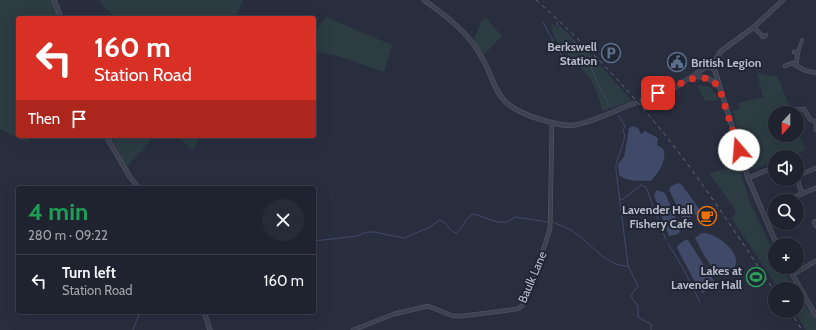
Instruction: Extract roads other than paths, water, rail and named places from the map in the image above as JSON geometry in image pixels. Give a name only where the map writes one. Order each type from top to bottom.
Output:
[{"type":"street","points":[[54,0],[60,16]]},
{"type":"street","points":[[424,0],[453,22],[473,43],[485,63],[498,94],[509,107],[515,110],[552,123],[575,125],[635,103]]},
{"type":"street","points":[[642,100],[646,97],[673,88],[704,69],[712,67],[720,52],[754,27],[783,0]]},
{"type":"street","points":[[754,27],[764,37]]},
{"type":"street","points":[[796,65],[796,52],[802,40]]},
{"type":"street","points":[[785,66],[796,65],[804,70],[816,73]]},
{"type":"street","points":[[712,67],[748,178],[774,238]]},
{"type":"street","points":[[704,69],[703,73],[719,87]]},
{"type":"street","points":[[688,79],[708,77],[715,73]]},
{"type":"street","points":[[804,109],[810,119],[816,122],[816,130]]},
{"type":"street","name":"Baulk Lane","points":[[353,330],[394,314],[428,306],[454,316],[463,316],[517,309],[522,306],[537,269],[550,229],[552,123]]},
{"type":"street","points":[[107,138],[130,177],[137,186]]},
{"type":"street","points":[[804,174],[816,168]]},
{"type":"street","points":[[748,178],[768,170]]},
{"type":"street","points":[[800,186],[802,194],[816,188]]},
{"type":"street","points":[[816,221],[814,222],[816,226]]},
{"type":"street","points":[[816,261],[792,275],[816,316]]},
{"type":"street","points":[[205,314],[210,330]]},
{"type":"water","points":[[633,126],[638,128],[641,134],[645,131],[658,138],[657,145],[664,150],[663,163],[651,181],[634,181],[623,178],[619,175],[618,164],[624,157],[629,128]]},
{"type":"water","points":[[678,183],[682,185],[700,210],[699,213],[684,220],[669,190],[671,186]]},
{"type":"water","points":[[657,190],[665,193],[681,230],[678,234],[669,236],[654,195]]},
{"type":"water","points":[[702,233],[712,235],[724,242],[735,256],[736,264],[726,277],[719,277],[705,257],[695,238]]},
{"type":"water","points":[[685,240],[688,240],[714,281],[712,285],[703,293],[699,290],[677,248],[678,245]]},
{"type":"waterway","points":[[543,22],[559,52],[569,63]]},
{"type":"waterway","points":[[557,22],[557,25],[579,46],[611,107]]},
{"type":"waterway","points":[[619,116],[625,126],[623,131],[625,135],[616,164],[616,170],[628,266],[638,286],[631,296],[638,306],[638,317],[652,325],[651,330]]},
{"type":"waterway","points":[[620,199],[622,200],[641,185],[646,187],[666,240]]},
{"type":"waterway","points":[[316,241],[357,236],[367,232],[404,238],[430,227],[439,220],[444,222],[453,232],[456,233],[461,229],[468,218],[474,214],[497,222],[507,222],[515,217],[548,222]]},
{"type":"waterway","points":[[553,222],[575,233],[607,260],[628,266]]},
{"type":"waterway","points":[[668,243],[700,302]]},
{"type":"waterway","points":[[133,330],[139,314]]},
{"type":"railway","points":[[536,0],[596,57],[652,119],[698,178],[768,282]]},
{"type":"railway","points":[[794,318],[802,330]]},
{"type":"place","name":"Berkswell Station","points":[[611,53]]},
{"type":"place","name":"British Legion","points":[[677,62]]},
{"type":"place","name":"Lavender Hall Fishery Cafe","points":[[707,216]]},
{"type":"place","name":"Lakes at Lavender Hall","points":[[756,277]]}]
